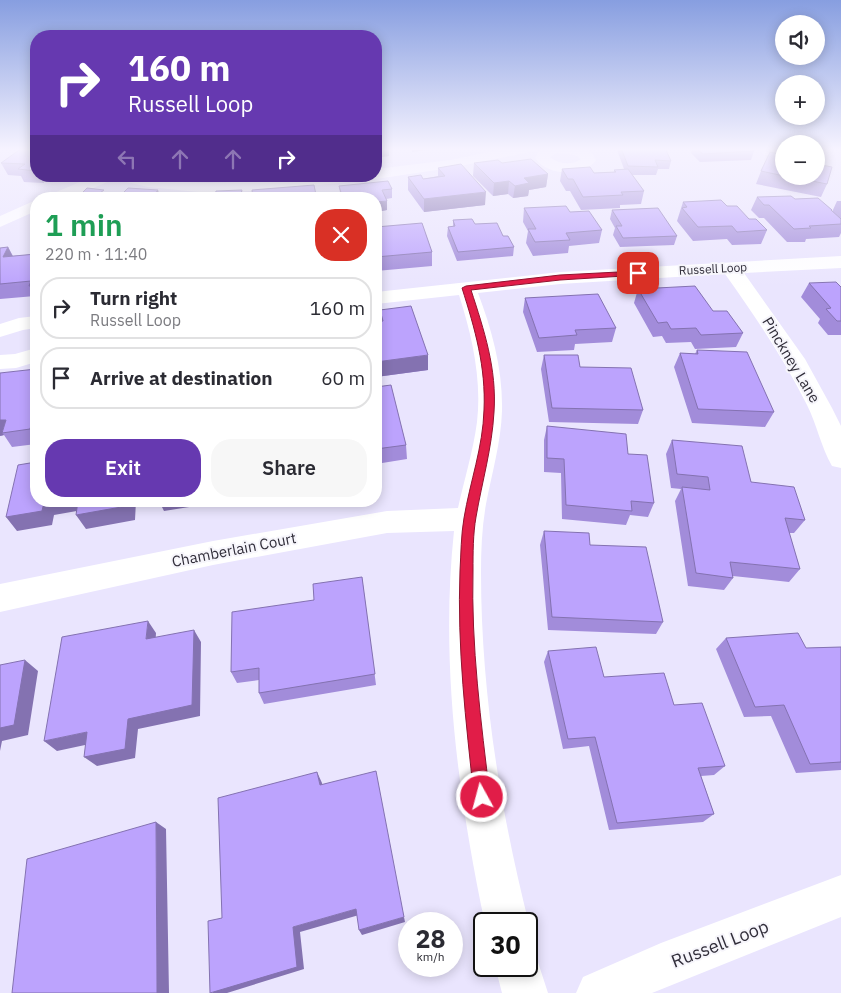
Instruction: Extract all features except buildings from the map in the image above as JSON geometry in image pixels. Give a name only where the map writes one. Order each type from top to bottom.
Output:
[{"type":"street","points":[[0,222],[30,209]]},
{"type":"street","name":"Russell Loop","points":[[382,297],[560,278],[841,262]]},
{"type":"street","name":"Pinckney Lane","points":[[730,268],[783,341],[803,373],[841,459]]},
{"type":"street","points":[[466,288],[482,336],[487,359],[490,411],[470,519],[466,571],[466,636],[482,797],[505,912]]},
{"type":"street","points":[[0,331],[19,324],[30,323]]},
{"type":"street","points":[[0,362],[16,362],[30,357]]},
{"type":"street","name":"Chamberlain Court","points":[[0,598],[213,553],[378,524],[438,519],[470,519]]},
{"type":"street","name":"Russell Loop","points":[[599,993],[660,966],[841,896]]},
{"type":"street","points":[[521,977],[525,993]]},
{"type":"route","points":[[482,797],[466,636],[466,571],[470,519],[490,411],[487,359],[475,312],[466,288],[560,278],[638,273]]}]
